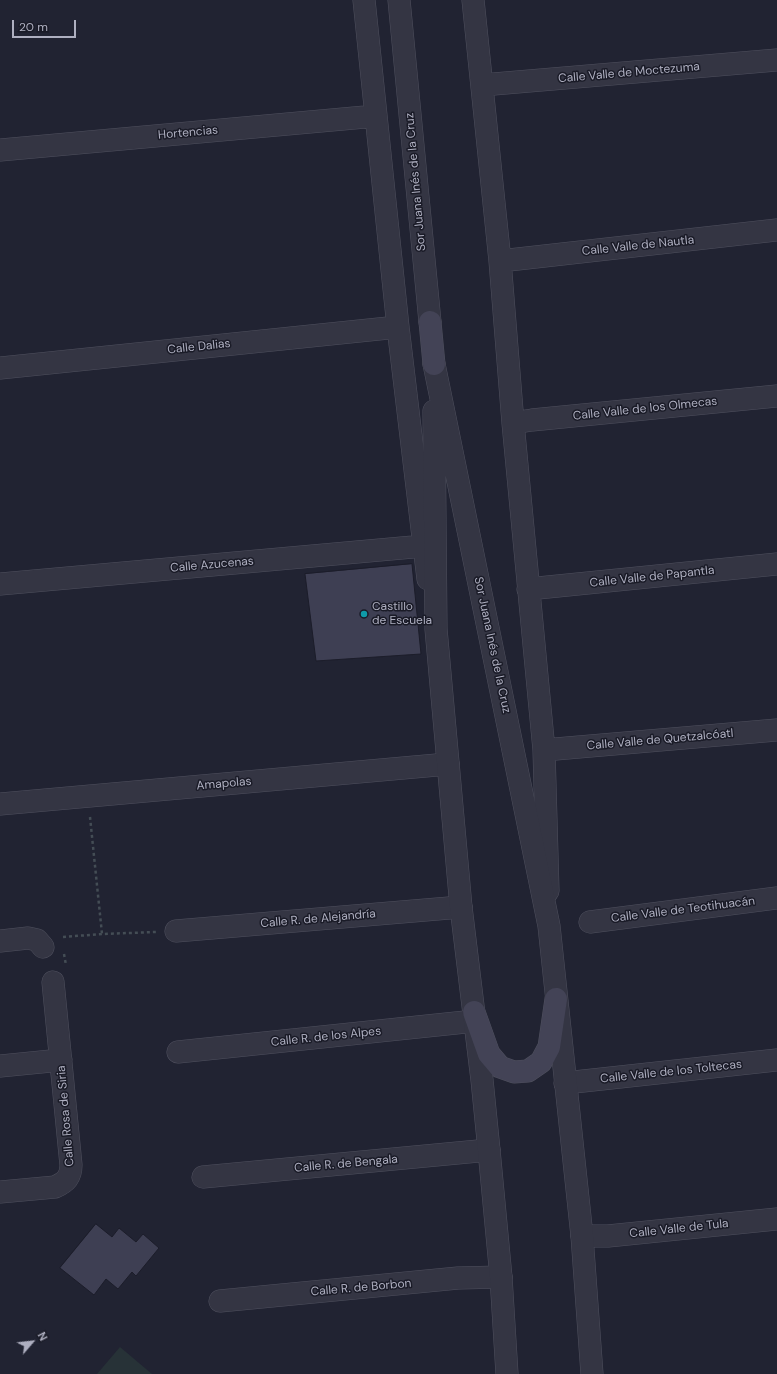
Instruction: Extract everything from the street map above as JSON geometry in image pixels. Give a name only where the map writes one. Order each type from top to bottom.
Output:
[{"type":"main road","name":"Sor Juana Inés de la Cruz","points":[[430,322],[434,364]]},
{"type":"main road","points":[[474,1017],[489,1054],[500,1068],[514,1072],[528,1071],[541,1062],[549,1047],[556,999]]},
{"type":"street","points":[[364,0],[398,327],[424,546],[436,629],[461,907],[489,1150],[501,1277],[507,1374]]},
{"type":"street","name":"Sor Juana Inés de la Cruz","points":[[399,0],[430,322]]},
{"type":"street","points":[[473,0],[500,261],[513,423],[544,750],[549,926],[582,1236],[592,1374]]},
{"type":"street","name":"Calle Valle de Moctezuma","points":[[482,85],[777,60]]},
{"type":"street","name":"Hortencias","points":[[0,150],[376,116]]},
{"type":"street","name":"Calle Valle de Nautla","points":[[500,261],[777,230]]},
{"type":"street","name":"Calle Dalias","points":[[0,368],[398,327]]},
{"type":"street","name":"Sor Juana Inés de la Cruz","points":[[434,364],[436,629]]},
{"type":"street","name":"Sor Juana Inés de la Cruz","points":[[434,364],[549,926]]},
{"type":"street","name":"Calle Valle de los Olmecas","points":[[513,423],[777,396]]},
{"type":"street","name":"Calle Azucenas","points":[[0,584],[424,546]]},
{"type":"street","name":"Calle Valle de Papantla","points":[[528,589],[777,564]]},
{"type":"street","name":"Calle Valle de Quetzalcóatl","points":[[544,750],[777,730]]},
{"type":"street","name":"Amapolas","points":[[0,804],[448,764]]},
{"type":"street","name":"Calle Valle de Teotihuacán","points":[[590,922],[777,898]]},
{"type":"street","name":"Calle R. de Alejandría","points":[[176,931],[461,907]]},
{"type":"street","points":[[0,941],[28,938],[40,943]]},
{"type":"street","name":"Calle Rosa de Siria","points":[[0,1192],[55,1186],[62,1184],[68,1179],[71,1172],[53,982]]},
{"type":"street","name":"Calle R. de los Alpes","points":[[178,1052],[474,1017]]},
{"type":"street","points":[[0,1066],[61,1060]]},
{"type":"street","name":"Calle Valle de los Toltecas","points":[[565,1083],[777,1060]]},
{"type":"street","name":"Calle R. de Bengala","points":[[203,1177],[489,1150]]},
{"type":"street","name":"Calle Valle de Tula","points":[[582,1236],[608,1236],[777,1219]]},
{"type":"street","name":"Calle R. de Borbon","points":[[220,1301],[458,1278],[501,1277]]},
{"type":"path","points":[[88,797],[102,934]]},
{"type":"path","points":[[40,943],[102,934],[176,931]]},
{"type":"shaded area","points":[[120,1347],[152,1374],[97,1374]]},
{"type":"building","name":"Castillo de Escuela","points":[[412,564],[421,654],[316,661],[305,574]]},
{"type":"building","points":[[96,1224],[112,1237],[119,1228],[136,1242],[143,1234],[159,1248],[136,1276],[132,1272],[118,1289],[106,1279],[94,1295],[60,1268]]},
{"type":"place","name":"Castillo de Escuela","points":[[364,614]]}]
